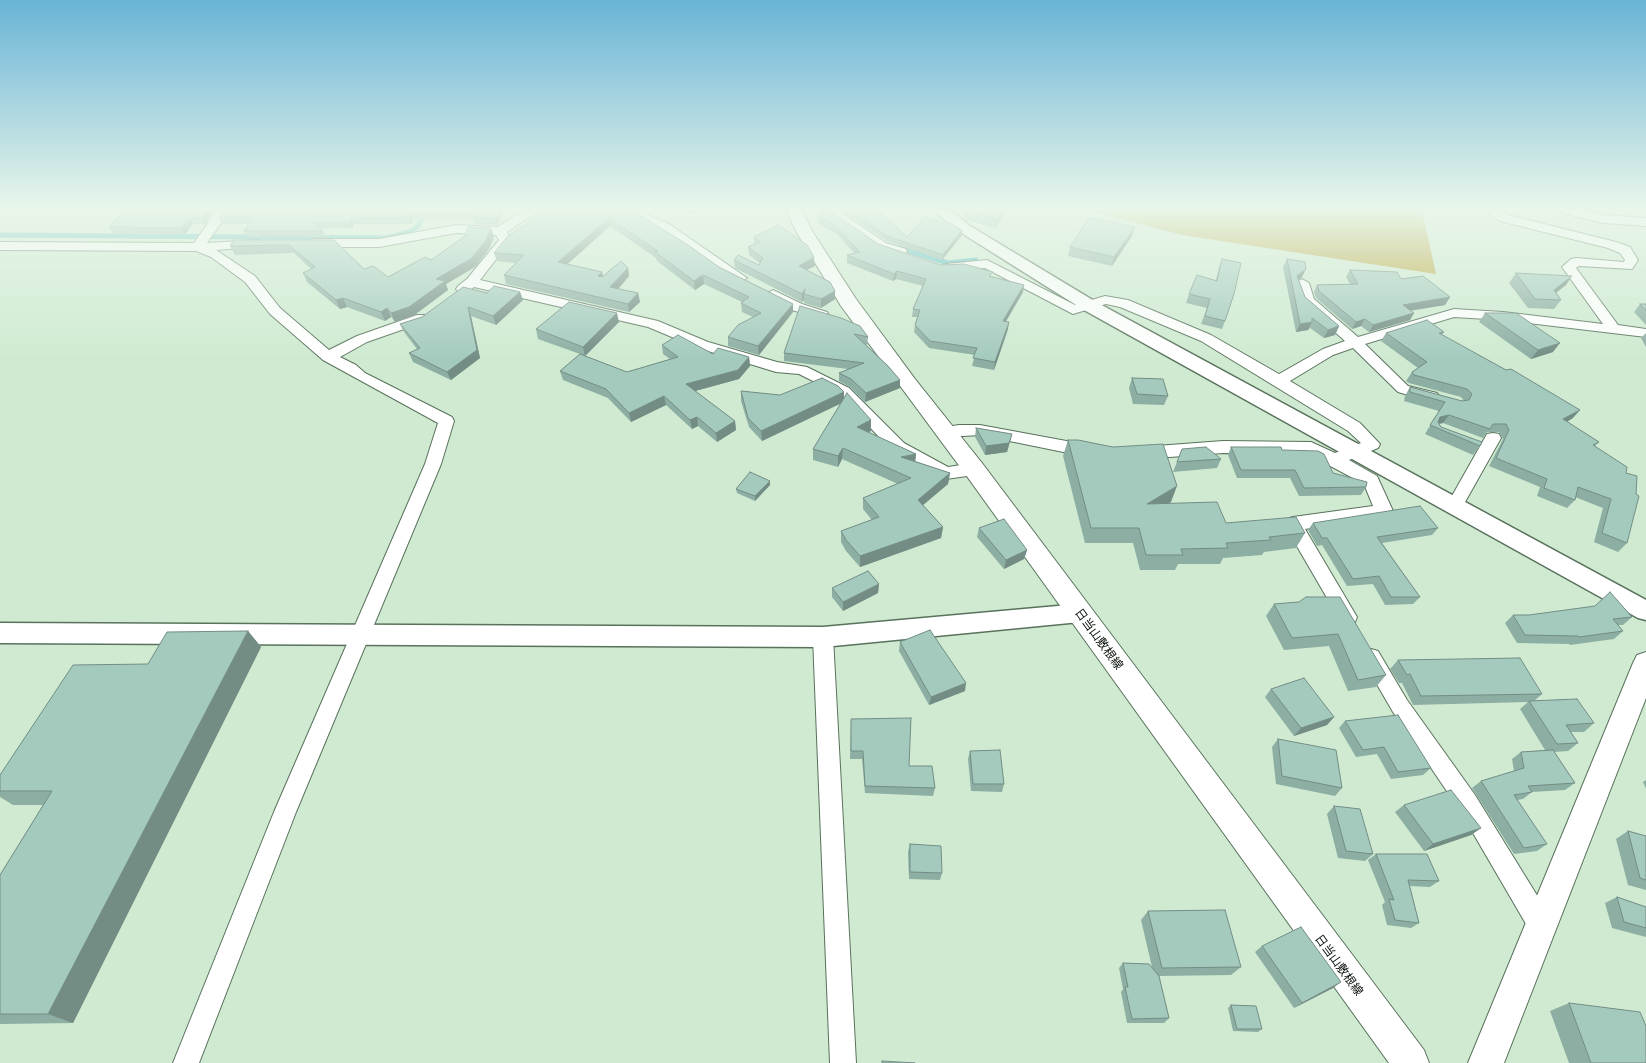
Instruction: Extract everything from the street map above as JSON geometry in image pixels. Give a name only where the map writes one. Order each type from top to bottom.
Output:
[{"type":"main road","name":"日当山敷根線","points":[[822,260],[848,302],[858,325],[908,384],[974,469],[1411,1063]]},
{"type":"main road","points":[[1486,1063],[1646,664]]},
{"type":"street","points":[[186,1063],[285,812],[319,736],[358,636],[432,464],[446,421],[328,357],[275,311],[250,279],[224,260]]},
{"type":"street","points":[[449,298],[472,282],[490,260]]},
{"type":"street","points":[[709,260],[726,272],[797,307],[831,317]]},
{"type":"street","points":[[1015,260],[1090,306],[1646,611]]},
{"type":"street","points":[[1613,328],[1570,267],[1576,262],[1627,266],[1632,260]]},
{"type":"street","points":[[930,262],[946,268],[987,264],[1073,310],[1106,300],[1123,303],[1206,338],[1279,380],[1354,427],[1372,444],[1355,453],[1335,460]]},
{"type":"street","points":[[472,282],[653,324],[703,344],[776,367],[802,370],[844,391],[898,447],[946,474],[974,469]]},
{"type":"street","points":[[1302,283],[1308,301],[1356,343],[1403,389],[1444,396]]},
{"type":"street","points":[[328,357],[362,339],[419,321],[434,310]]},
{"type":"street","points":[[1279,380],[1328,352],[1392,330],[1454,313],[1503,316],[1646,333]]},
{"type":"street","points":[[946,432],[980,430],[1099,453]]},
{"type":"street","points":[[1454,507],[1490,443],[1469,440]]},
{"type":"street","points":[[1127,454],[1223,447],[1311,448],[1371,480],[1384,511],[1293,524],[1400,706],[1467,802],[1542,927]]},
{"type":"street","points":[[0,633],[823,637],[1080,613]]},
{"type":"street","points":[[823,637],[843,1063]]},
{"type":"shaded area","points":[[1342,260],[1433,260],[1436,274]]},
{"type":"building","points":[[306,260],[354,260],[364,269],[373,266],[388,277],[420,260],[469,260],[436,279],[445,281],[409,307],[391,313],[387,308],[381,312],[343,298],[336,300],[303,273],[315,267]]},
{"type":"building","points":[[519,260],[561,260],[558,262],[602,272],[598,276],[602,277],[621,261],[628,268],[610,287],[638,293],[628,304],[504,275]]},
{"type":"building","points":[[665,260],[709,260],[719,267],[793,304],[758,346],[728,337],[738,325],[761,313],[741,303],[749,297],[703,275],[694,281]]},
{"type":"building","points":[[734,260],[748,260],[759,265],[762,260],[810,260],[799,266],[830,282],[835,291],[821,299],[804,294],[805,289],[802,294]]},
{"type":"building","points":[[858,260],[925,260],[941,265],[964,264],[993,272],[989,276],[1024,285],[1003,321],[1009,322],[995,362],[973,358],[977,348],[930,341],[915,325],[920,310],[913,309],[926,279],[897,271],[894,274]]},
{"type":"building","points":[[1222,260],[1241,263],[1225,321],[1205,316],[1210,299],[1189,294],[1197,275],[1217,281]]},
{"type":"building","points":[[1287,260],[1305,262],[1306,269],[1297,276],[1305,297],[1339,326],[1328,330],[1312,318],[1312,322],[1300,324]]},
{"type":"building","points":[[1350,270],[1397,272],[1401,279],[1423,276],[1450,297],[1403,305],[1414,313],[1373,325],[1365,319],[1356,322],[1319,291],[1317,285],[1358,284]]},
{"type":"building","points":[[1516,273],[1572,276],[1554,290],[1561,300],[1535,299]]},
{"type":"building","points":[[494,286],[520,292],[493,316],[468,307],[477,350],[447,372],[409,353],[420,348],[400,324],[422,317],[463,287],[487,293]]},
{"type":"building","points":[[569,302],[617,313],[583,347],[536,329]]},
{"type":"building","points":[[1640,304],[1646,304],[1646,311]]},
{"type":"building","points":[[800,306],[841,318],[860,326],[868,337],[854,334],[900,380],[866,393],[851,379],[839,373],[864,363],[784,353]]},
{"type":"building","points":[[1485,313],[1516,313],[1560,343],[1538,350]]},
{"type":"building","points":[[1427,320],[1444,332],[1439,333],[1506,370],[1511,369],[1580,410],[1563,419],[1599,442],[1593,445],[1627,467],[1626,473],[1637,476],[1636,494],[1639,496],[1627,543],[1602,533],[1611,499],[1578,487],[1575,500],[1544,488],[1547,479],[1496,458],[1509,430],[1506,424],[1493,424],[1490,429],[1449,415],[1440,417],[1438,422],[1441,427],[1482,442],[1480,446],[1430,425],[1445,402],[1410,392],[1410,387],[1462,401],[1469,400],[1472,394],[1467,389],[1414,375],[1412,372],[1427,362],[1386,333]]},
{"type":"building","points":[[678,335],[713,354],[718,348],[749,357],[738,370],[686,384],[735,421],[716,433],[697,417],[690,420],[664,396],[629,413],[606,389],[560,371],[580,354],[627,372],[678,357],[662,345]]},
{"type":"building","points":[[822,378],[838,386],[844,392],[761,431],[748,418],[741,391],[780,395]]},
{"type":"building","points":[[1132,378],[1163,379],[1168,396],[1137,394]]},
{"type":"building","points":[[847,393],[871,420],[857,427],[916,454],[901,457],[950,473],[918,500],[943,527],[860,556],[846,540],[841,531],[879,517],[863,498],[911,478],[843,448],[838,456],[813,449]]},
{"type":"building","points":[[976,428],[1012,434],[1009,443],[986,446]]},
{"type":"building","points":[[1068,440],[1078,440],[1113,447],[1163,444],[1177,486],[1147,504],[1217,502],[1226,523],[1296,517],[1305,533],[1269,537],[1271,540],[1226,543],[1228,548],[1181,549],[1183,555],[1146,555],[1139,528],[1091,528]]},
{"type":"building","points":[[1206,447],[1221,459],[1177,462],[1182,449]]},
{"type":"building","points":[[1231,447],[1281,447],[1282,450],[1318,451],[1324,454],[1333,473],[1367,482],[1366,487],[1304,488],[1295,470],[1241,470]]},
{"type":"building","points":[[750,472],[770,481],[755,496],[736,489]]},
{"type":"building","points":[[1420,506],[1438,528],[1377,537],[1420,597],[1391,597],[1379,576],[1353,579],[1327,538],[1322,538],[1313,523]]},
{"type":"building","points":[[1004,519],[1027,550],[1006,560],[979,528]]},
{"type":"building","points":[[868,571],[879,584],[843,602],[832,588]]},
{"type":"building","points":[[1610,592],[1632,617],[1613,619],[1623,631],[1579,637],[1525,635],[1513,615],[1529,615],[1595,606]]},
{"type":"building","points":[[1306,597],[1340,597],[1386,675],[1358,680],[1338,634],[1292,638],[1274,604],[1299,602]]},
{"type":"building","points":[[930,630],[966,683],[931,697],[900,642]]},
{"type":"building","points":[[248,631],[48,1014],[0,1014],[0,875],[52,791],[0,791],[0,775],[73,665],[148,664],[167,632]]},
{"type":"building","points":[[1520,658],[1542,694],[1421,696],[1410,674],[1407,675],[1398,660]]},
{"type":"building","points":[[1304,678],[1334,717],[1301,728],[1271,689]]},
{"type":"building","points":[[1577,699],[1594,723],[1566,725],[1578,743],[1557,744],[1529,701]]},
{"type":"building","points":[[1398,715],[1431,768],[1398,772],[1384,747],[1363,750],[1345,721]]},
{"type":"building","points":[[911,718],[909,766],[932,766],[935,788],[865,786],[863,751],[851,751],[851,719]]},
{"type":"building","points":[[1278,739],[1336,750],[1342,788],[1282,776]]},
{"type":"building","points":[[1000,750],[1004,784],[973,784],[970,751]]},
{"type":"building","points":[[1553,750],[1575,783],[1528,786],[1532,792],[1514,795],[1547,844],[1524,848],[1481,781],[1524,768],[1521,752]]},
{"type":"building","points":[[1451,790],[1481,828],[1433,844],[1404,805]]},
{"type":"building","points":[[1334,806],[1360,809],[1373,854],[1346,851]]},
{"type":"building","points":[[1628,831],[1646,836],[1646,880],[1640,878]]},
{"type":"building","points":[[910,844],[941,846],[942,873],[910,872]]},
{"type":"building","points":[[1376,854],[1427,854],[1439,881],[1408,880],[1419,923],[1395,920],[1389,899],[1394,900]]},
{"type":"building","points":[[1617,897],[1646,907],[1646,928],[1624,922]]},
{"type":"building","points":[[1225,910],[1241,967],[1162,968],[1148,911]]},
{"type":"building","points":[[1301,927],[1341,982],[1302,1003],[1262,946]]},
{"type":"building","points":[[1123,963],[1149,964],[1159,976],[1169,1018],[1132,1019],[1125,987],[1128,987]]},
{"type":"building","points":[[1569,1003],[1640,1012],[1646,1026],[1646,1063],[1591,1063]]},
{"type":"building","points":[[1231,1005],[1256,1006],[1262,1029],[1237,1029]]},
{"type":"building","points":[[882,1061],[915,1063],[882,1063]]},
{"type":"waterway","points":[[937,260],[948,263],[976,260]]}]
